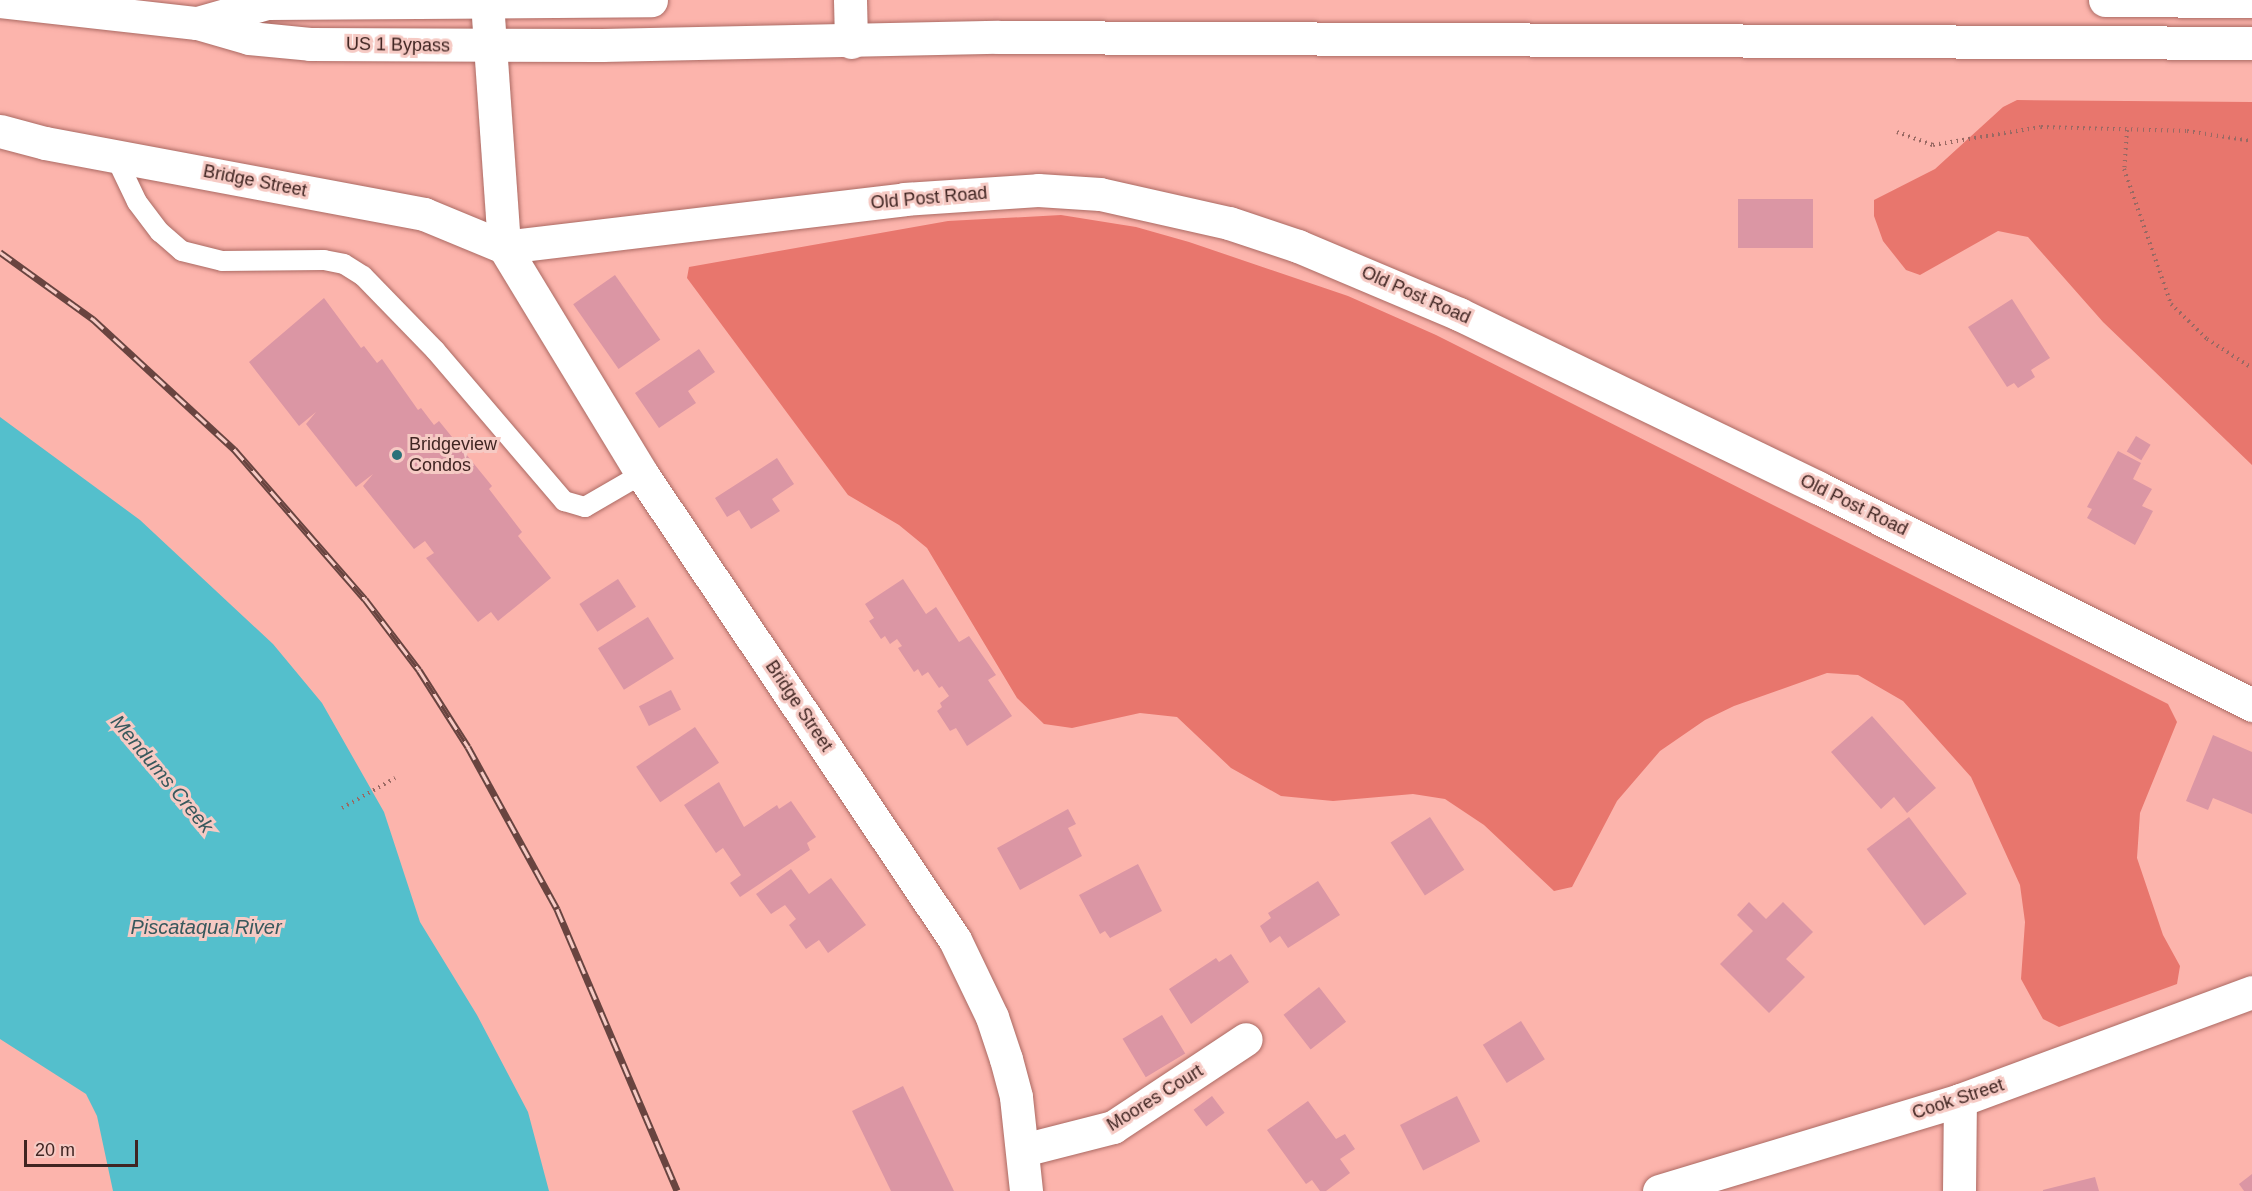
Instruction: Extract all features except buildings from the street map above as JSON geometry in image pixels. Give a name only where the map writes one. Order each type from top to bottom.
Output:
[{"type":"street","points":[[0,1],[197,23],[267,3],[651,0]]},
{"type":"street","points":[[850,0],[851,42]]},
{"type":"street","points":[[2105,0],[2252,1]]},
{"type":"street","name":"Bridge Street","points":[[487,2],[504,247],[642,474],[955,940],[1003,1048],[1023,1150],[1026,1191]]},
{"type":"street","name":"US 1 Bypass","points":[[197,23],[249,38],[310,44],[491,46],[851,42],[1010,37],[2252,43]]},
{"type":"street","name":"Bridge Street","points":[[0,131],[115,156],[424,214],[504,247]]},
{"type":"street","name":"Old Post Road","points":[[504,247],[904,199],[1038,190],[1100,194],[1229,224],[1298,246],[1459,314],[1827,492],[2252,705]]},
{"type":"street","name":"Cook Street","points":[[1659,1191],[1960,1100],[2252,992]]},
{"type":"street","name":"Moores Court","points":[[1023,1150],[1113,1128],[1246,1039]]},
{"type":"street","points":[[1959,1191],[1960,1100]]},
{"type":"lane","points":[[115,156],[128,189],[160,232],[182,251],[222,261],[324,260],[344,264],[363,276],[435,350],[564,501],[585,507],[642,474]]},
{"type":"path","points":[[1897,132],[1933,145],[2040,127],[2187,131],[2252,141]]},
{"type":"path","points":[[2127,130],[2124,170],[2171,304],[2207,339],[2252,368]]},
{"type":"path","points":[[342,808],[395,778]]},
{"type":"shaded area","points":[[2017,100],[2252,102],[2252,465],[2103,322],[2028,237],[1998,231],[1920,275],[1906,270],[1883,241],[1874,216],[1874,200],[1935,169],[2003,107]]},
{"type":"shaded area","points":[[1061,215],[1136,227],[1189,242],[1348,296],[1436,335],[2168,704],[2177,722],[2140,813],[2137,858],[2163,935],[2180,966],[2177,984],[2059,1027],[2043,1019],[2021,979],[2025,922],[2020,885],[1971,777],[1903,701],[1858,675],[1827,673],[1734,706],[1705,720],[1660,751],[1617,801],[1572,887],[1554,891],[1484,825],[1445,799],[1413,794],[1333,801],[1281,796],[1231,768],[1177,717],[1140,713],[1072,728],[1044,724],[1017,698],[927,548],[899,525],[848,495],[687,278],[689,267],[948,221]]},
{"type":"water","name":"Piscataqua River","points":[[0,417],[140,520],[273,644],[322,703],[384,812],[420,922],[477,1015],[528,1112],[549,1191],[113,1191],[97,1116],[86,1094],[0,1039]]},
{"type":"railway","points":[[0,252],[93,319],[234,449],[365,599],[419,670],[468,747],[557,909],[677,1191]]},
{"type":"place","name":"Bridgeview Condos","points":[[397,455]]},
{"type":"water label","name":"Mendums Creek","points":[[162,774]]}]
